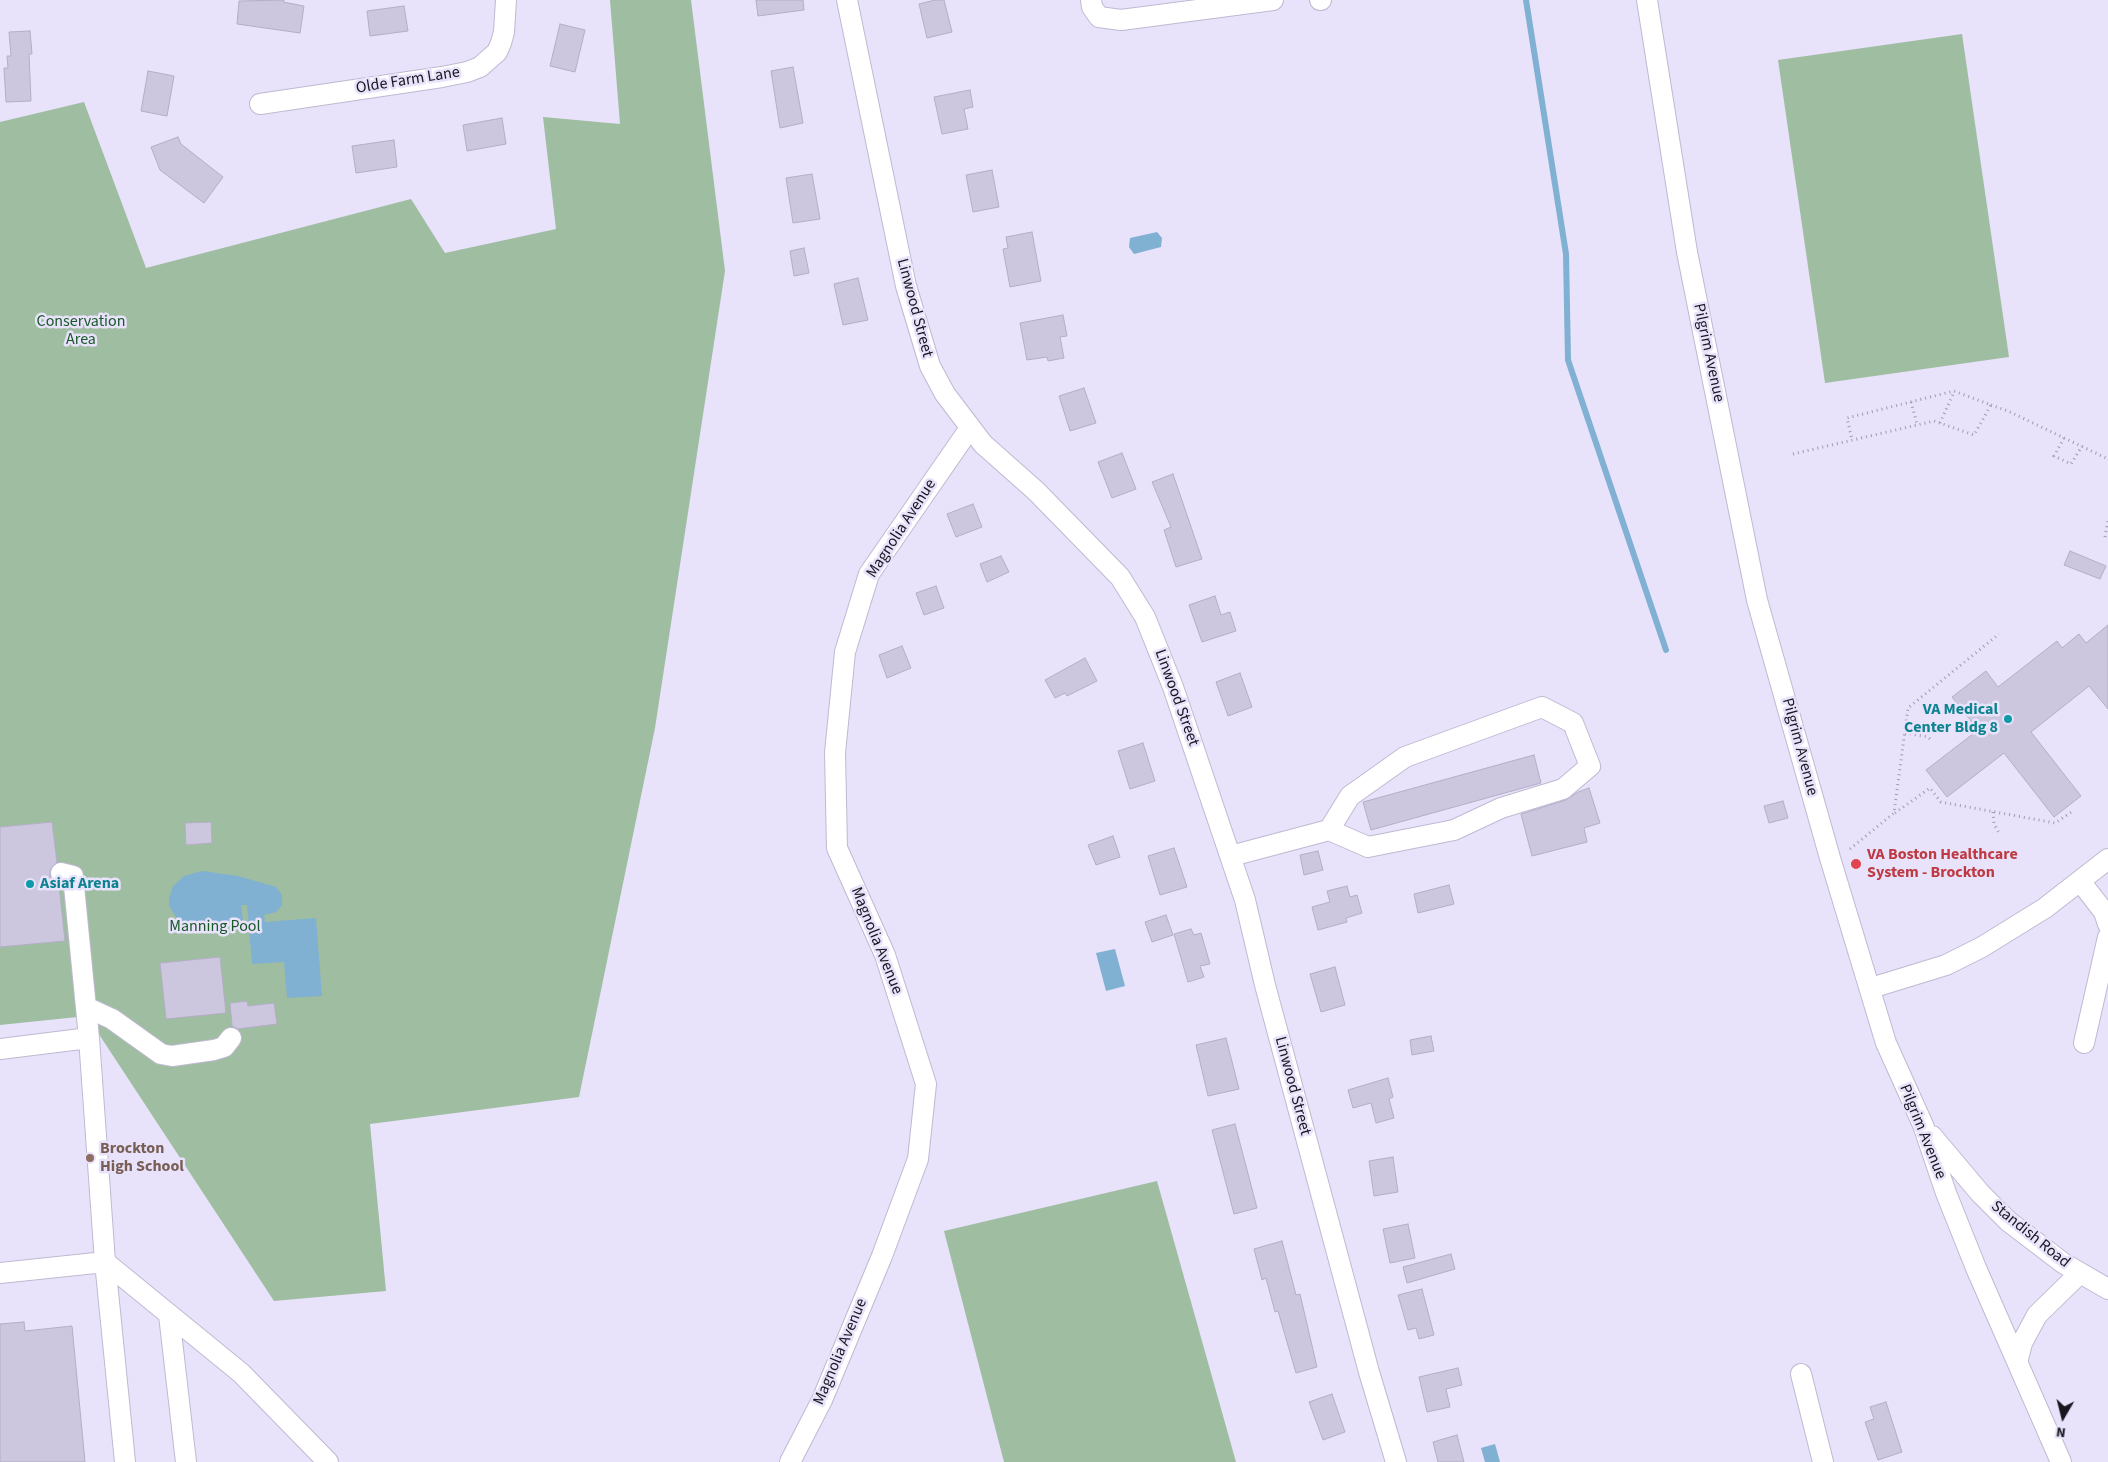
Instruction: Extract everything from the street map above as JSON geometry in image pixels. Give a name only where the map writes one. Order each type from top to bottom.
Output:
[{"type":"street","name":"Olde Farm Lane","points":[[260,104],[442,77],[467,72],[480,67],[497,52],[501,43],[504,32],[506,0]]},
{"type":"street","name":"Linwood Street","points":[[846,0],[906,286],[923,348],[945,394],[970,428],[1000,460],[1071,526],[1120,577],[1145,617],[1173,687],[1245,900],[1265,985],[1369,1372],[1396,1462]]},
{"type":"street","points":[[1091,0],[1092,7],[1099,17],[1121,20],[1273,0]]},
{"type":"street","name":"Pilgrim Avenue","points":[[1647,0],[1687,252],[1757,600],[1830,858],[1871,988],[1886,1043],[1923,1125],[1960,1227],[2061,1462]]},
{"type":"street","name":"Magnolia Avenue","points":[[790,1462],[822,1400],[882,1256],[918,1159],[926,1084],[884,955],[837,848],[835,753],[845,652],[869,574],[970,428]]},
{"type":"street","points":[[1231,856],[1329,830],[1368,847],[1454,830],[1501,808],[1563,789],[1590,766],[1574,723],[1542,707],[1405,757],[1350,796],[1329,830]]},
{"type":"street","points":[[1871,988],[1946,965],[1982,947],[2019,926],[2108,859]]},
{"type":"street","points":[[61,873],[73,876],[89,1038],[106,1262],[125,1462]]},
{"type":"street","points":[[2080,881],[2104,912],[2108,924]]},
{"type":"street","points":[[2084,1043],[2108,937]]},
{"type":"street","points":[[86,1007],[112,1019],[161,1054],[172,1056],[214,1050],[224,1047],[231,1038]]},
{"type":"street","points":[[0,1049],[89,1038]]},
{"type":"street","name":"Standish Road","points":[[1923,1125],[1980,1193],[2008,1221],[2079,1274],[2108,1289]]},
{"type":"street","points":[[0,1273],[106,1262],[241,1373],[328,1462]]},
{"type":"street","points":[[2018,1359],[2022,1343],[2038,1316],[2079,1274]]},
{"type":"street","points":[[169,1314],[186,1462]]},
{"type":"street","points":[[1801,1374],[1823,1462]]},
{"type":"path","points":[[1940,423],[1954,391]]},
{"type":"path","points":[[1852,440],[1847,418],[1954,391],[1991,405],[2108,459]]},
{"type":"path","points":[[1911,402],[1917,424]]},
{"type":"path","points":[[1793,454],[1934,421],[1974,435],[1991,405]]},
{"type":"path","points":[[2064,438],[2054,456],[2071,464],[2082,446]]},
{"type":"path","points":[[2104,537],[2108,520]]},
{"type":"path","points":[[1894,814],[1908,708],[1999,634]]},
{"type":"path","points":[[1905,733],[1928,737],[1931,740]]},
{"type":"path","points":[[1850,849],[1930,788],[1941,802],[2055,823],[2073,811]]},
{"type":"path","points":[[1993,812],[1994,824],[2000,833]]},
{"type":"green space","points":[[610,0],[691,0],[725,271],[655,728],[579,1097],[370,1124],[386,1291],[274,1301],[87,1016],[0,1025],[0,122],[84,102],[146,268],[411,199],[445,253],[556,229],[543,117],[620,124]]},
{"type":"green space","points":[[1962,34],[2009,357],[1825,383],[1778,60]]},
{"type":"green space","points":[[1157,1181],[1236,1462],[1004,1462],[944,1231]]},
{"type":"water","points":[[1157,232],[1162,238],[1161,247],[1134,254],[1129,247],[1130,238]]},
{"type":"water","points":[[202,871],[238,876],[276,887],[282,895],[282,905],[276,912],[264,915],[265,922],[316,918],[322,996],[287,998],[284,962],[252,964],[247,905],[241,905],[243,920],[211,929],[192,928],[178,920],[169,906],[173,886],[184,876]]},
{"type":"water","points":[[1115,949],[1125,986],[1106,991],[1096,953]]},
{"type":"water","points":[[1495,1444],[1500,1462],[1485,1462],[1481,1448]]},
{"type":"building","points":[[284,0],[283,2],[304,6],[300,33],[237,24],[239,1]]},
{"type":"building","points":[[756,0],[803,0],[804,10],[758,16]]},
{"type":"building","points":[[944,0],[952,32],[927,38],[919,4]]},
{"type":"building","points":[[404,6],[408,31],[370,36],[367,11]]},
{"type":"building","points":[[560,24],[585,30],[575,72],[550,66]]},
{"type":"building","points":[[30,31],[32,54],[29,54],[31,101],[6,102],[4,68],[8,68],[7,56],[11,56],[9,32]]},
{"type":"building","points":[[793,67],[803,123],[780,128],[771,71]]},
{"type":"building","points":[[148,71],[174,76],[167,116],[141,111]]},
{"type":"building","points":[[970,90],[973,107],[964,109],[968,129],[942,134],[934,97]]},
{"type":"building","points":[[502,118],[506,144],[467,151],[463,125]]},
{"type":"building","points":[[178,137],[181,144],[223,177],[204,203],[160,170],[151,147]]},
{"type":"building","points":[[394,140],[397,167],[356,173],[352,146]]},
{"type":"building","points":[[992,170],[999,207],[973,212],[966,175]]},
{"type":"building","points":[[812,174],[820,219],[793,223],[786,178]]},
{"type":"building","points":[[1032,232],[1041,281],[1010,287],[1003,249],[1008,248],[1006,237]]},
{"type":"building","points":[[804,248],[809,273],[794,276],[790,251]]},
{"type":"building","points":[[858,278],[868,320],[843,325],[834,284]]},
{"type":"building","points":[[1063,315],[1067,336],[1060,337],[1064,358],[1048,361],[1047,357],[1027,360],[1020,323]]},
{"type":"building","points":[[1084,388],[1096,423],[1070,431],[1059,396]]},
{"type":"building","points":[[1122,453],[1136,489],[1112,498],[1098,462]]},
{"type":"building","points":[[1173,474],[1202,559],[1176,567],[1164,530],[1171,527],[1152,482]]},
{"type":"building","points":[[973,504],[982,527],[956,537],[947,514]]},
{"type":"building","points":[[2070,551],[2106,566],[2100,579],[2064,565]]},
{"type":"building","points":[[1001,556],[1009,572],[987,582],[980,564]]},
{"type":"building","points":[[936,586],[944,608],[924,615],[916,593]]},
{"type":"building","points":[[1215,596],[1221,615],[1230,612],[1236,631],[1202,642],[1189,605]]},
{"type":"building","name":"VA Medical Center Bldg 8","points":[[2108,625],[2108,709],[2089,686],[2031,732],[2081,796],[2054,817],[2004,753],[1947,797],[1926,770],[1978,730],[1952,697],[1986,671],[1998,687],[2057,641],[2062,648],[2079,634],[2086,643]]},
{"type":"building","points":[[902,646],[911,668],[887,678],[879,655]]},
{"type":"building","points":[[1085,658],[1097,681],[1067,696],[1065,693],[1055,698],[1045,680]]},
{"type":"building","points":[[1240,673],[1252,707],[1228,716],[1216,682]]},
{"type":"building","points":[[1143,743],[1155,781],[1130,789],[1118,751]]},
{"type":"building","points":[[1534,755],[1541,783],[1371,830],[1363,802]]},
{"type":"building","points":[[1589,788],[1600,823],[1584,828],[1587,842],[1532,856],[1521,814],[1566,800],[1578,792]]},
{"type":"building","points":[[1783,801],[1788,818],[1769,823],[1764,806]]},
{"type":"building","name":"Asiaf Arena","points":[[52,822],[57,862],[50,870],[50,876],[53,882],[59,885],[65,941],[0,947],[0,827]]},
{"type":"building","points":[[211,822],[212,843],[186,845],[185,823]]},
{"type":"building","points":[[1113,836],[1120,857],[1096,865],[1088,845]]},
{"type":"building","points":[[1174,848],[1187,887],[1160,895],[1148,856]]},
{"type":"building","points":[[1318,851],[1323,870],[1304,875],[1300,855]]},
{"type":"building","points":[[1449,885],[1454,904],[1418,913],[1414,894]]},
{"type":"building","points":[[1347,886],[1350,897],[1357,895],[1362,913],[1346,918],[1347,922],[1318,930],[1312,907],[1330,902],[1327,891]]},
{"type":"building","points":[[1166,915],[1173,935],[1152,942],[1145,922]]},
{"type":"building","points":[[1191,929],[1194,935],[1201,933],[1210,964],[1200,966],[1204,977],[1188,982],[1174,934]]},
{"type":"building","points":[[220,957],[226,1013],[166,1019],[160,963]]},
{"type":"building","points":[[1335,967],[1345,1005],[1321,1012],[1310,974]]},
{"type":"building","points":[[247,1001],[248,1006],[274,1003],[277,1024],[238,1029],[232,1026],[230,1003]]},
{"type":"building","points":[[1431,1036],[1434,1051],[1412,1055],[1410,1040]]},
{"type":"building","points":[[1226,1038],[1239,1089],[1208,1096],[1196,1045]]},
{"type":"building","points":[[1388,1078],[1393,1097],[1389,1099],[1394,1118],[1376,1123],[1371,1103],[1353,1108],[1348,1090]]},
{"type":"building","points":[[1235,1124],[1257,1208],[1234,1214],[1212,1130]]},
{"type":"building","points":[[1393,1157],[1398,1192],[1374,1196],[1369,1161]]},
{"type":"building","points":[[1408,1224],[1415,1258],[1390,1263],[1383,1229]]},
{"type":"building","points":[[1282,1241],[1296,1295],[1300,1294],[1317,1367],[1296,1373],[1278,1311],[1275,1312],[1266,1278],[1262,1280],[1254,1249]]},
{"type":"building","points":[[1451,1254],[1455,1269],[1407,1283],[1403,1267]]},
{"type":"building","points":[[1422,1289],[1434,1335],[1419,1339],[1416,1328],[1408,1330],[1398,1295]]},
{"type":"building","points":[[24,1322],[25,1331],[72,1326],[85,1462],[0,1462],[0,1324]]},
{"type":"building","points":[[1458,1368],[1462,1385],[1446,1389],[1450,1407],[1427,1412],[1419,1377]]},
{"type":"building","points":[[1332,1394],[1345,1432],[1323,1440],[1309,1402]]},
{"type":"building","points":[[1886,1402],[1902,1452],[1878,1460],[1865,1422],[1874,1419],[1870,1407]]},
{"type":"building","points":[[1457,1435],[1464,1462],[1438,1462],[1433,1442]]},
{"type":"waterway","points":[[1526,0],[1566,254],[1568,360],[1666,650]]},
{"type":"place","name":"VA Medical Center Bldg 8","points":[[2008,719]]},
{"type":"place","name":"VA Boston Healthcare System - Brockton","points":[[1856,864]]},
{"type":"place","name":"Asiaf Arena","points":[[30,884]]},
{"type":"place","name":"Brockton High School","points":[[90,1158]]},
{"type":"park label","name":"Conservation Area","points":[[81,331]]},
{"type":"park label","name":"Manning Pool","points":[[215,927]]}]
